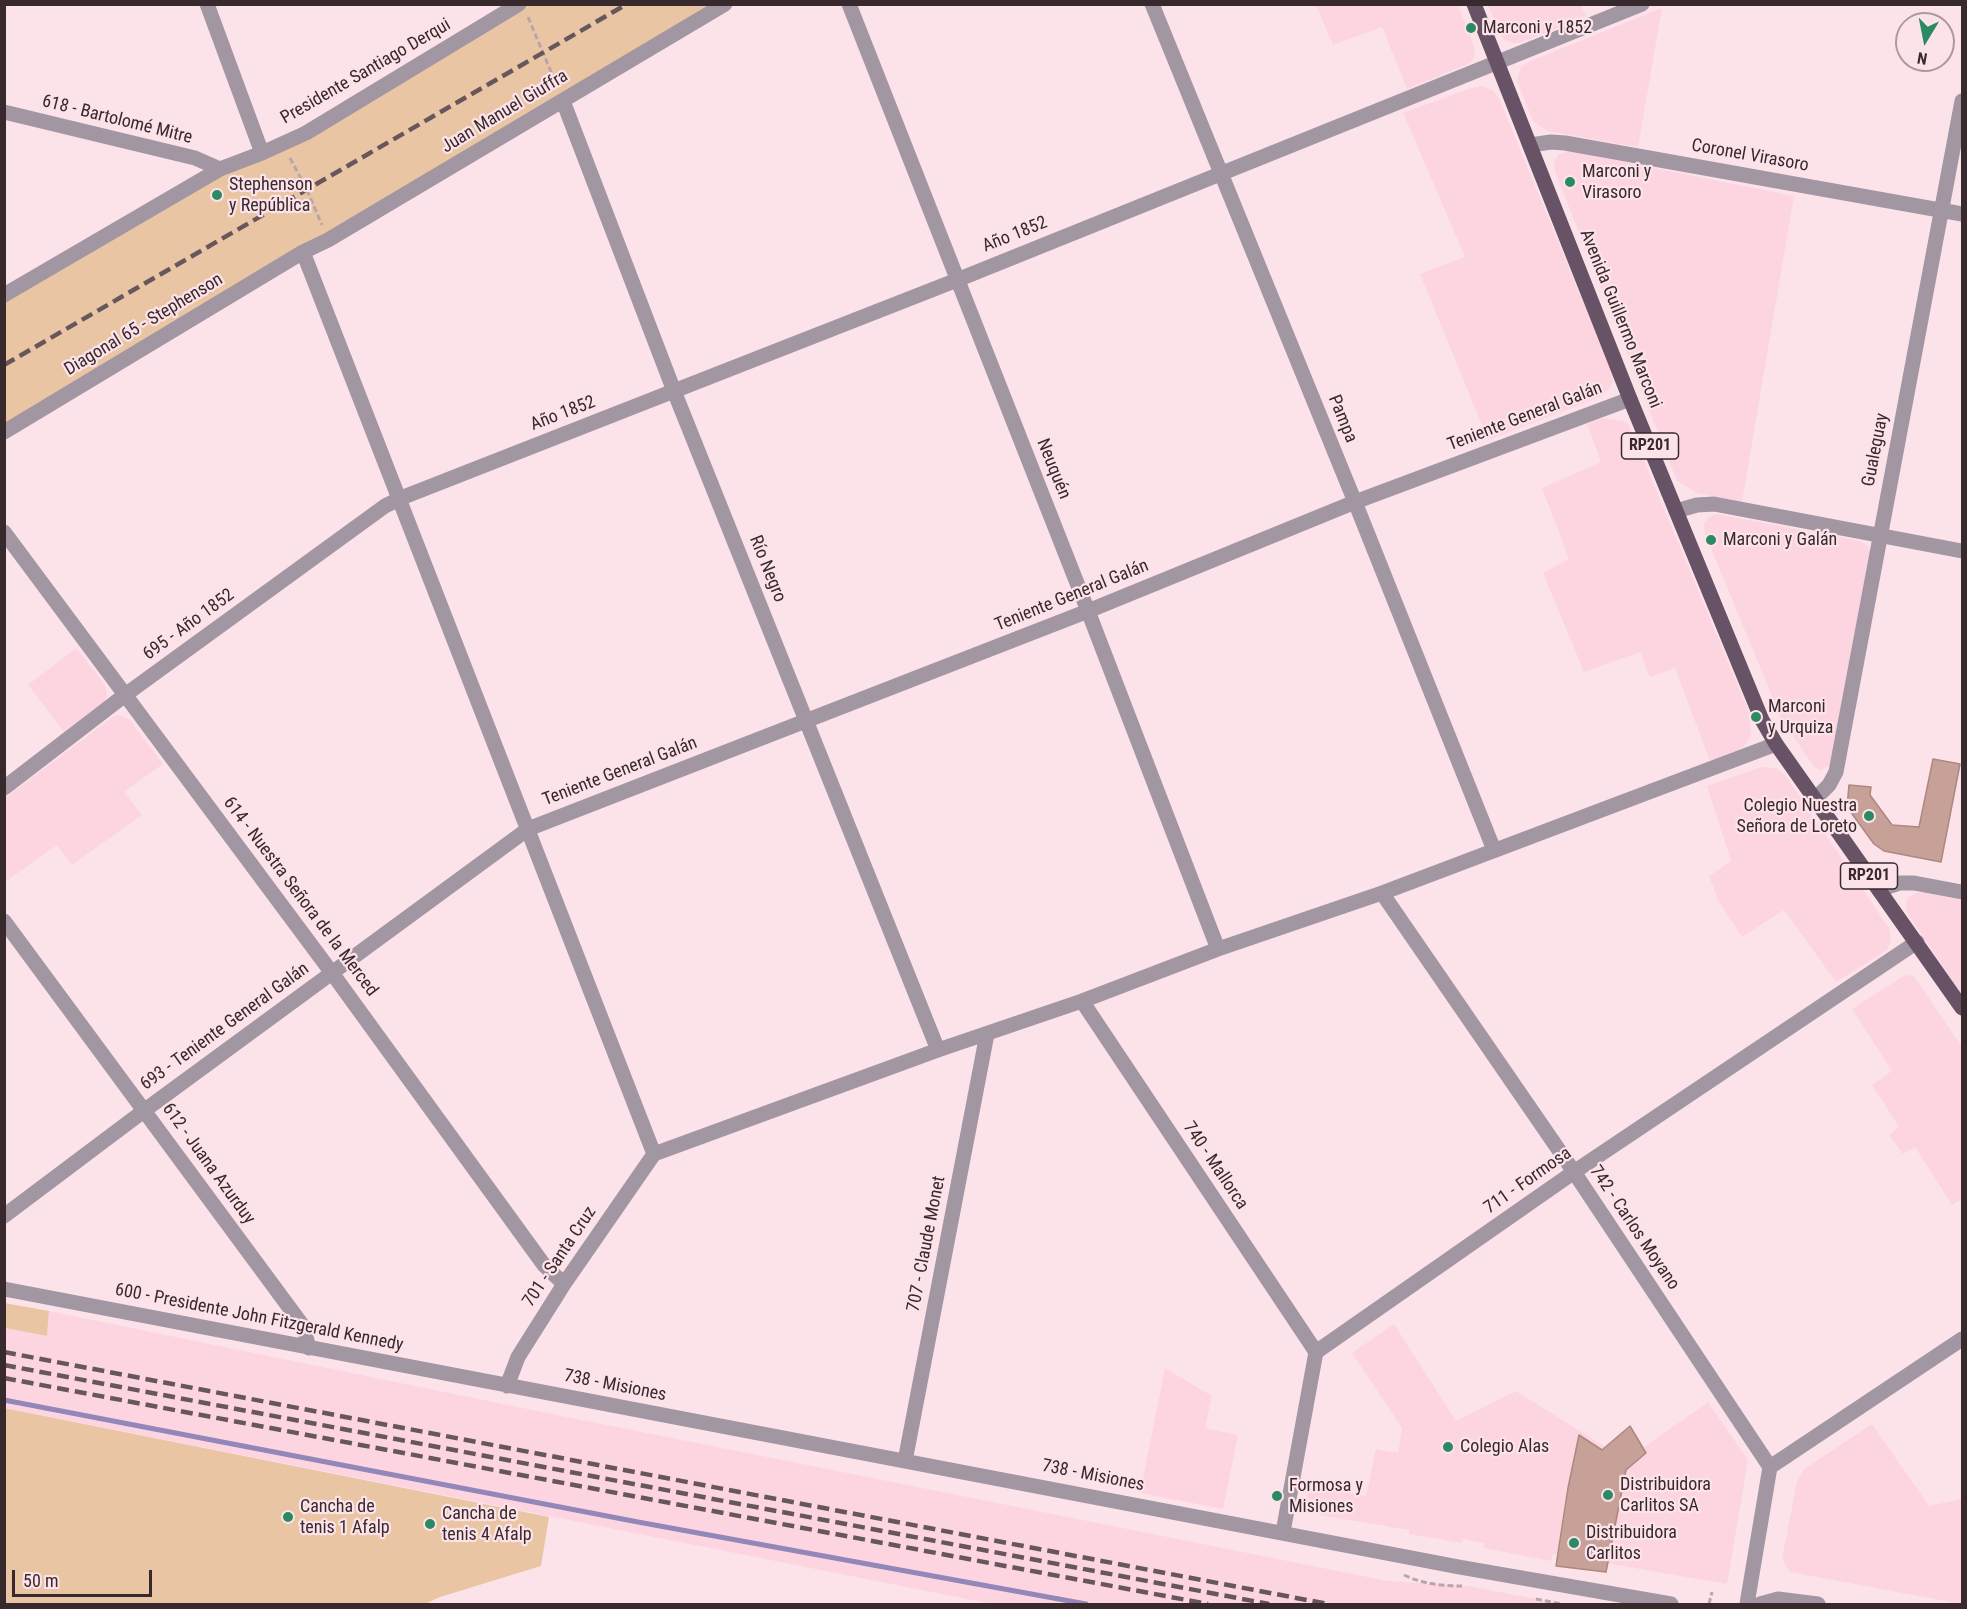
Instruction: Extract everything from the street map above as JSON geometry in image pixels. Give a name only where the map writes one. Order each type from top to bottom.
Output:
[{"type":"main road","name":"Avenida Guillermo Marconi","points":[[1474,4],[1630,399],[1762,720],[1776,744]]},
{"type":"main road","name":"RP201","points":[[1776,744],[1962,1008]]},
{"type":"street","points":[[4,294],[220,169],[262,153],[207,4]]},
{"type":"street","name":"Juan Manuel Giuffra","points":[[303,252],[328,240],[725,4]]},
{"type":"street","name":"Neuquén","points":[[849,4],[1088,611],[1218,949]]},
{"type":"street","name":"Pampa","points":[[1152,4],[1494,850]]},
{"type":"street","name":"Año 1852","points":[[401,498],[957,280],[1641,4]]},
{"type":"street","name":"Presidente Santiago Derqui","points":[[262,153],[306,133],[523,9]]},
{"type":"street","name":"Río Negro","points":[[563,100],[674,391],[938,1050]]},
{"type":"street","name":"Gualeguay","points":[[1815,799],[1829,785],[1836,772],[1962,100]]},
{"type":"street","name":"618 - Bartolomé Mitre","points":[[4,112],[195,158],[220,169]]},
{"type":"street","name":"Coronel Virasoro","points":[[1530,145],[1565,143],[1962,214]]},
{"type":"street","points":[[303,252],[401,498],[654,1154],[938,1050],[1082,1001],[1218,949],[1382,893],[1776,744]]},
{"type":"street","name":"Diagonal 65 - Stephenson","points":[[4,432],[303,252]]},
{"type":"street","name":"Teniente General Galán","points":[[528,829],[1088,611],[1355,502],[1630,399]]},
{"type":"street","name":"695 - Año 1852","points":[[4,788],[125,695],[385,506],[401,498]]},
{"type":"street","points":[[1676,511],[1697,505],[1714,504],[1962,551]]},
{"type":"street","name":"614 - Nuestra Señora de la Merced","points":[[4,532],[332,973],[544,1265],[564,1284]]},
{"type":"street","name":"693 - Teniente General Galán","points":[[4,1216],[528,829]]},
{"type":"street","points":[[1879,890],[1900,883],[1914,883],[1962,892]]},
{"type":"street","name":"742 - Carlos Moyano","points":[[1382,893],[1574,1172],[1770,1467]]},
{"type":"street","name":"612 - Juana Azurduy","points":[[4,921],[303,1326],[309,1348]]},
{"type":"street","name":"711 - Formosa","points":[[1316,1352],[1574,1172],[1917,942]]},
{"type":"street","name":"740 - Mallorca","points":[[1082,1001],[1316,1352]]},
{"type":"street","name":"707 - Claude Monet","points":[[905,1461],[987,1034]]},
{"type":"street","name":"701 - Santa Cruz","points":[[507,1386],[518,1357],[564,1284],[654,1154]]},
{"type":"street","name":"600 - Presidente John Fitzgerald Kennedy","points":[[4,1289],[507,1386]]},
{"type":"street","points":[[1747,1605],[1770,1467],[1962,1339]]},
{"type":"street","points":[[1283,1532],[1316,1352]]},
{"type":"street","name":"738 - Misiones","points":[[507,1386],[1459,1567],[1671,1605]]},
{"type":"street","points":[[1760,1605],[1778,1599],[1818,1605]]},
{"type":"path","points":[[523,9],[563,100]]},
{"type":"path","points":[[282,143],[307,190],[328,240]]},
{"type":"path","points":[[1709,1605],[1712,1592]]},
{"type":"shaded area","points":[[519,5],[725,5],[5,432],[5,295],[262,153]]},
{"type":"shaded area","points":[[1316,5],[1458,5],[1474,46],[1473,60],[1407,89],[1382,27],[1333,45]]},
{"type":"shaded area","points":[[1488,5],[1581,5],[1586,16],[1520,43],[1512,43],[1502,37]]},
{"type":"shaded area","points":[[1662,8],[1638,147],[1547,131],[1533,121],[1517,81],[1521,67],[1528,62]]},
{"type":"shaded area","points":[[1483,86],[1492,90],[1499,98],[1612,372],[1613,382],[1600,397],[1488,440],[1420,274],[1465,257],[1403,113],[1471,88]]},
{"type":"shaded area","points":[[1571,151],[1794,196],[1742,502],[1697,493],[1677,481],[1556,174],[1554,163],[1558,154]]},
{"type":"shaded area","points":[[1603,418],[1624,421],[1629,425],[1749,712],[1751,735],[1738,752],[1710,761],[1675,668],[1650,677],[1640,652],[1584,672],[1543,573],[1569,559],[1542,488],[1601,462],[1587,424]]},
{"type":"shaded area","points":[[1716,514],[1860,541],[1868,546],[1872,555],[1833,760],[1829,766],[1821,770],[1814,767],[1781,718],[1705,534],[1704,523]]},
{"type":"shaded area","points":[[76,648],[103,682],[107,695],[105,701],[64,732],[28,685]]},
{"type":"shaded area","points":[[119,715],[129,719],[163,764],[124,792],[142,815],[72,865],[57,845],[5,882],[5,798],[114,716]]},
{"type":"shaded area","points":[[1761,767],[1776,768],[1785,775],[1889,928],[1891,940],[1887,950],[1836,982],[1784,910],[1742,937],[1718,900],[1709,876],[1731,861],[1707,786]]},
{"type":"shaded area","points":[[1923,892],[1962,900],[1962,995],[1907,913],[1908,898]]},
{"type":"shaded area","points":[[1905,975],[1914,976],[1962,1047],[1962,1199],[1952,1205],[1915,1147],[1903,1154],[1889,1135],[1899,1127],[1872,1085],[1892,1071],[1852,1009]]},
{"type":"shaded area","points":[[4,1303],[49,1311],[47,1336],[5,1328]]},
{"type":"shaded area","points":[[49,1311],[1388,1581],[1468,1586],[1562,1604],[992,1604],[5,1408],[4,1328],[47,1336]]},
{"type":"shaded area","points":[[1394,1324],[1456,1421],[1516,1391],[1626,1460],[1708,1402],[1748,1460],[1727,1584],[1553,1554],[1551,1561],[1483,1548],[1484,1543],[1463,1539],[1462,1543],[1409,1534],[1409,1530],[1319,1515],[1309,1505],[1306,1485],[1366,1496],[1376,1449],[1398,1453],[1402,1428],[1352,1353]]},
{"type":"shaded area","points":[[1165,1368],[1212,1396],[1205,1428],[1238,1435],[1223,1509],[1140,1493]]},
{"type":"shaded area","points":[[4,1408],[549,1517],[541,1566],[440,1597],[425,1604],[5,1604]]},
{"type":"shaded area","points":[[1872,1424],[1929,1506],[1962,1499],[1962,1604],[1790,1572],[1782,1559],[1797,1481],[1804,1469]]},
{"type":"building","name":"Colegio Nuestra Señora de Loreto","points":[[1933,759],[1960,764],[1941,862],[1884,851],[1874,844],[1847,807],[1849,785],[1871,787],[1870,795],[1892,825],[1919,827]]},
{"type":"building","points":[[1630,1426],[1646,1453],[1626,1470],[1606,1572],[1556,1566],[1579,1435],[1602,1450]]},
{"type":"waterway","points":[[4,1400],[638,1522],[1086,1604]]},
{"type":"railway","points":[[4,365],[627,4]]},
{"type":"railway","points":[[4,1352],[1328,1604]]},
{"type":"railway","points":[[4,1365],[1269,1604]]},
{"type":"railway","points":[[4,1378],[1208,1604]]},
{"type":"place","name":"Marconi y 1852","points":[[1471,28]]},
{"type":"place","name":"Marconi y Virasoro","points":[[1570,182]]},
{"type":"place","name":"Stephenson y República","points":[[217,195]]},
{"type":"place","name":"Marconi y Galán","points":[[1711,540]]},
{"type":"place","name":"Marconi y Urquiza","points":[[1756,717]]},
{"type":"place","name":"Colegio Nuestra Señora de Loreto","points":[[1869,816]]},
{"type":"place","name":"Colegio Alas","points":[[1448,1447]]},
{"type":"place","name":"Distribuidora Carlitos SA","points":[[1608,1495]]},
{"type":"place","name":"Formosa y Misiones","points":[[1277,1496]]},
{"type":"place","name":"Cancha de tenis 1 Afalp","points":[[288,1517]]},
{"type":"place","name":"Cancha de tenis 4 Afalp","points":[[430,1524]]},
{"type":"place","name":"Distribuidora Carlitos","points":[[1574,1543]]}]
